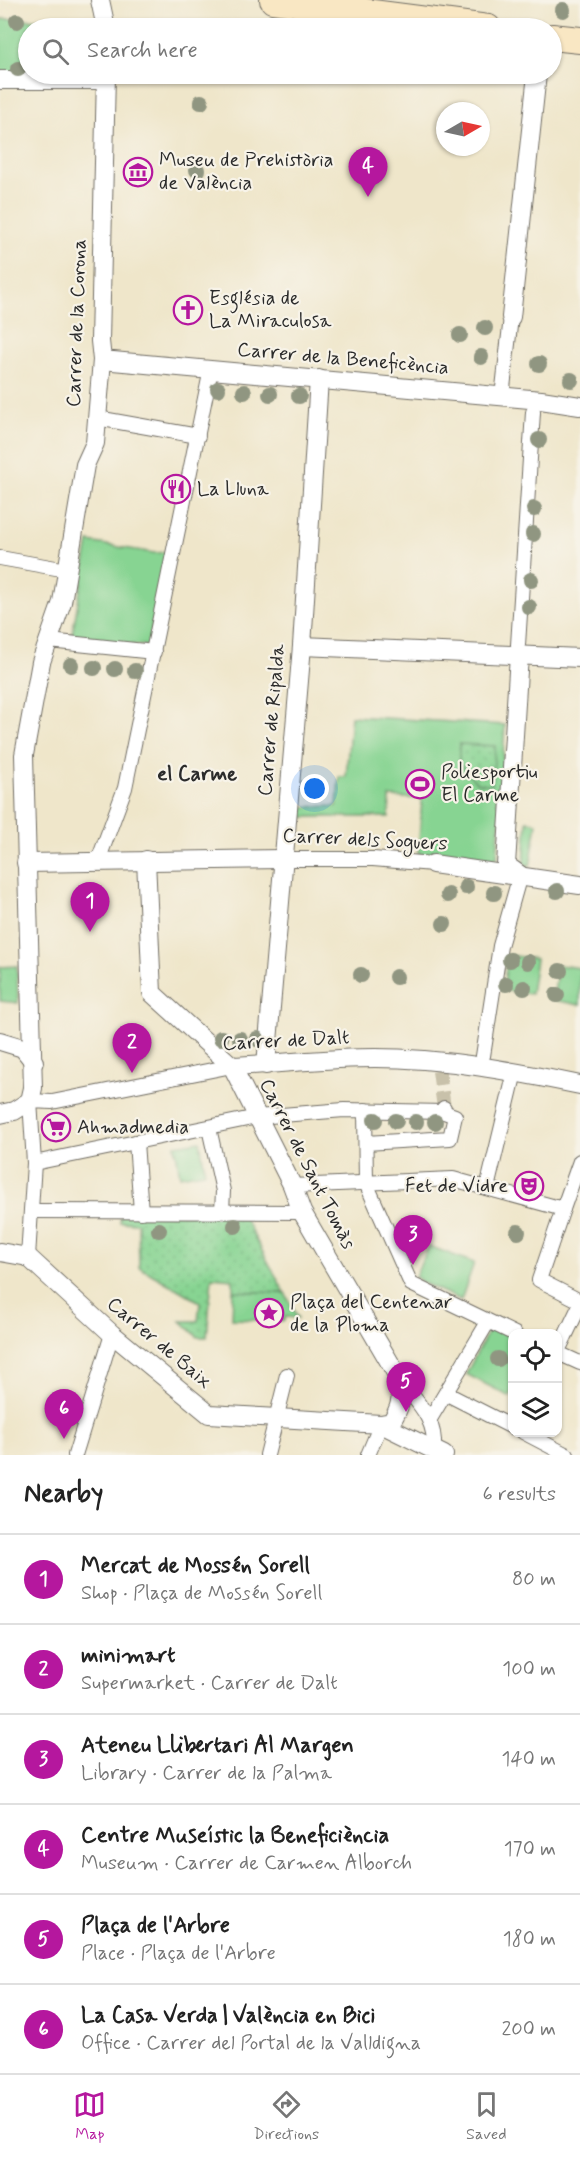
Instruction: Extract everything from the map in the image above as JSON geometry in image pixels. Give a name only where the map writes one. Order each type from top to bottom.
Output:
[{"type":"main road","points":[[273,0],[411,18]]},
{"type":"main road","points":[[562,38],[580,40]]},
{"type":"street","points":[[100,0],[104,18]]},
{"type":"street","points":[[0,80],[18,79]]},
{"type":"street","name":"Carrer de la Corona","points":[[30,1101],[34,1062],[24,755],[36,682],[62,602],[85,465],[95,442],[102,360],[100,341],[106,84]]},
{"type":"street","points":[[502,396],[536,84]]},
{"type":"street","name":"Carrer de la Beneficència","points":[[102,360],[502,396],[580,406]]},
{"type":"street","points":[[98,861],[125,788],[212,369]]},
{"type":"street","name":"Carrer de Ripalda","points":[[266,1065],[302,646],[319,379]]},
{"type":"street","points":[[483,1056],[500,946],[520,875],[506,865],[533,412]]},
{"type":"street","points":[[97,418],[198,436]]},
{"type":"street","points":[[0,558],[67,570]]},
{"type":"street","points":[[49,641],[154,652]]},
{"type":"street","points":[[302,646],[518,650],[580,658]]},
{"type":"street","name":"Carrer dels Soguers","points":[[26,863],[282,858],[373,859],[433,864],[580,885]]},
{"type":"street","name":"Carrer de Sant Tomàs","points":[[146,860],[151,988],[155,998],[232,1066],[292,1186],[302,1212],[400,1380]]},
{"type":"street","points":[[0,1041],[23,1048],[34,1062]]},
{"type":"street","name":"Carrer de Dalt","points":[[0,1114],[14,1111],[30,1101],[52,1102],[232,1066],[374,1058],[515,1072],[580,1085]]},
{"type":"street","points":[[487,1188],[515,1072]]},
{"type":"street","points":[[0,1252],[28,1257],[34,1163],[30,1101]]},
{"type":"street","points":[[34,1163],[257,1117],[365,1110],[444,1110],[455,1116],[450,1138],[366,1143]]},
{"type":"street","points":[[365,1110],[366,1183],[411,1284],[508,1331]]},
{"type":"street","points":[[209,1128],[223,1191],[222,1211]]},
{"type":"street","points":[[136,1142],[141,1212]]},
{"type":"street","points":[[562,1343],[580,1303],[542,1283],[539,1275],[580,1161]]},
{"type":"street","points":[[292,1186],[453,1179],[563,1209]]},
{"type":"street","points":[[32,1211],[302,1212]]},
{"type":"street","name":"Carrer de Baix","points":[[28,1257],[112,1334],[208,1414],[381,1424]]},
{"type":"street","points":[[430,1419],[488,1322]]},
{"type":"street","points":[[75,1455],[112,1334]]},
{"type":"street","points":[[562,1354],[580,1362]]},
{"type":"street","points":[[267,1455],[287,1375]]},
{"type":"street","points":[[400,1380],[430,1419],[439,1452]]},
{"type":"street","points":[[381,1424],[391,1422],[399,1410],[402,1397],[400,1380]]},
{"type":"street","points":[[447,1394],[508,1424]]},
{"type":"street","points":[[381,1424],[439,1452]]},
{"type":"street","points":[[368,1455],[381,1424]]},
{"type":"street","points":[[533,1437],[567,1455]]},
{"type":"green space","points":[[0,19],[18,19],[18,74],[0,74]]},
{"type":"green space","points":[[89,542],[154,553],[168,552],[148,646],[71,640]]},
{"type":"green space","name":"Poliesportiu El Carme","points":[[351,716],[505,725],[501,790],[497,790],[497,803],[501,804],[497,859],[418,854],[422,799],[390,797],[389,817],[298,817],[299,807],[337,806],[339,777],[346,777]]},
{"type":"green space","points":[[459,744],[495,746],[492,785],[477,783],[459,764]]},
{"type":"green space","points":[[527,821],[537,823],[530,866],[524,864]]},
{"type":"green space","points":[[508,955],[536,959],[531,994],[503,990]]},
{"type":"green space","points":[[558,965],[580,968],[580,1005],[553,1000]]},
{"type":"green space","points":[[17,966],[18,1003],[0,1001],[0,967]]},
{"type":"green space","points":[[200,1141],[205,1172],[180,1176],[175,1145]]},
{"type":"green space","points":[[121,1214],[242,1214],[285,1293],[233,1291],[233,1279],[212,1277],[207,1337],[198,1337],[181,1321],[198,1321],[200,1302],[139,1267],[138,1223],[120,1222]]},
{"type":"green space","points":[[429,1246],[474,1263],[461,1300],[423,1283],[415,1276]]},
{"type":"green space","points":[[233,1291],[285,1293],[298,1318],[285,1317],[284,1321],[232,1319]]},
{"type":"green space","points":[[497,1328],[508,1334],[508,1396],[466,1374],[489,1330]]},
{"type":"tunnel","points":[[439,1071],[444,1108]]},
{"type":"place","name":"Museu de Prehistòria de València","points":[[138,172]]},
{"type":"place","name":"Centre Museístic la Beneficiència","points":[[368,197]]},
{"type":"place","name":"Església de La Miraculosa","points":[[188,310]]},
{"type":"place","name":"La Lluna","points":[[176,489]]},
{"type":"place","name":"Poliesportiu El Carme","points":[[420,784]]},
{"type":"place","name":"Mercat de Mossén Sorell","points":[[90,932]]},
{"type":"place","name":"minimart","points":[[132,1073]]},
{"type":"place","name":"Ahmadmedia","points":[[56,1127]]},
{"type":"place","name":"Fet de Vidre","points":[[529,1186]]},
{"type":"place","name":"Ateneu Llibertari Al Margen","points":[[413,1265]]},
{"type":"place","name":"Plaça del Centenar de la Ploma","points":[[269,1313]]},
{"type":"place","name":"Plaça de l'Arbre","points":[[406,1412]]},
{"type":"place","name":"La Casa Verda | València en Bici","points":[[64,1439]]},
{"type":"district","name":"el Carme","points":[[197,774]]}]
